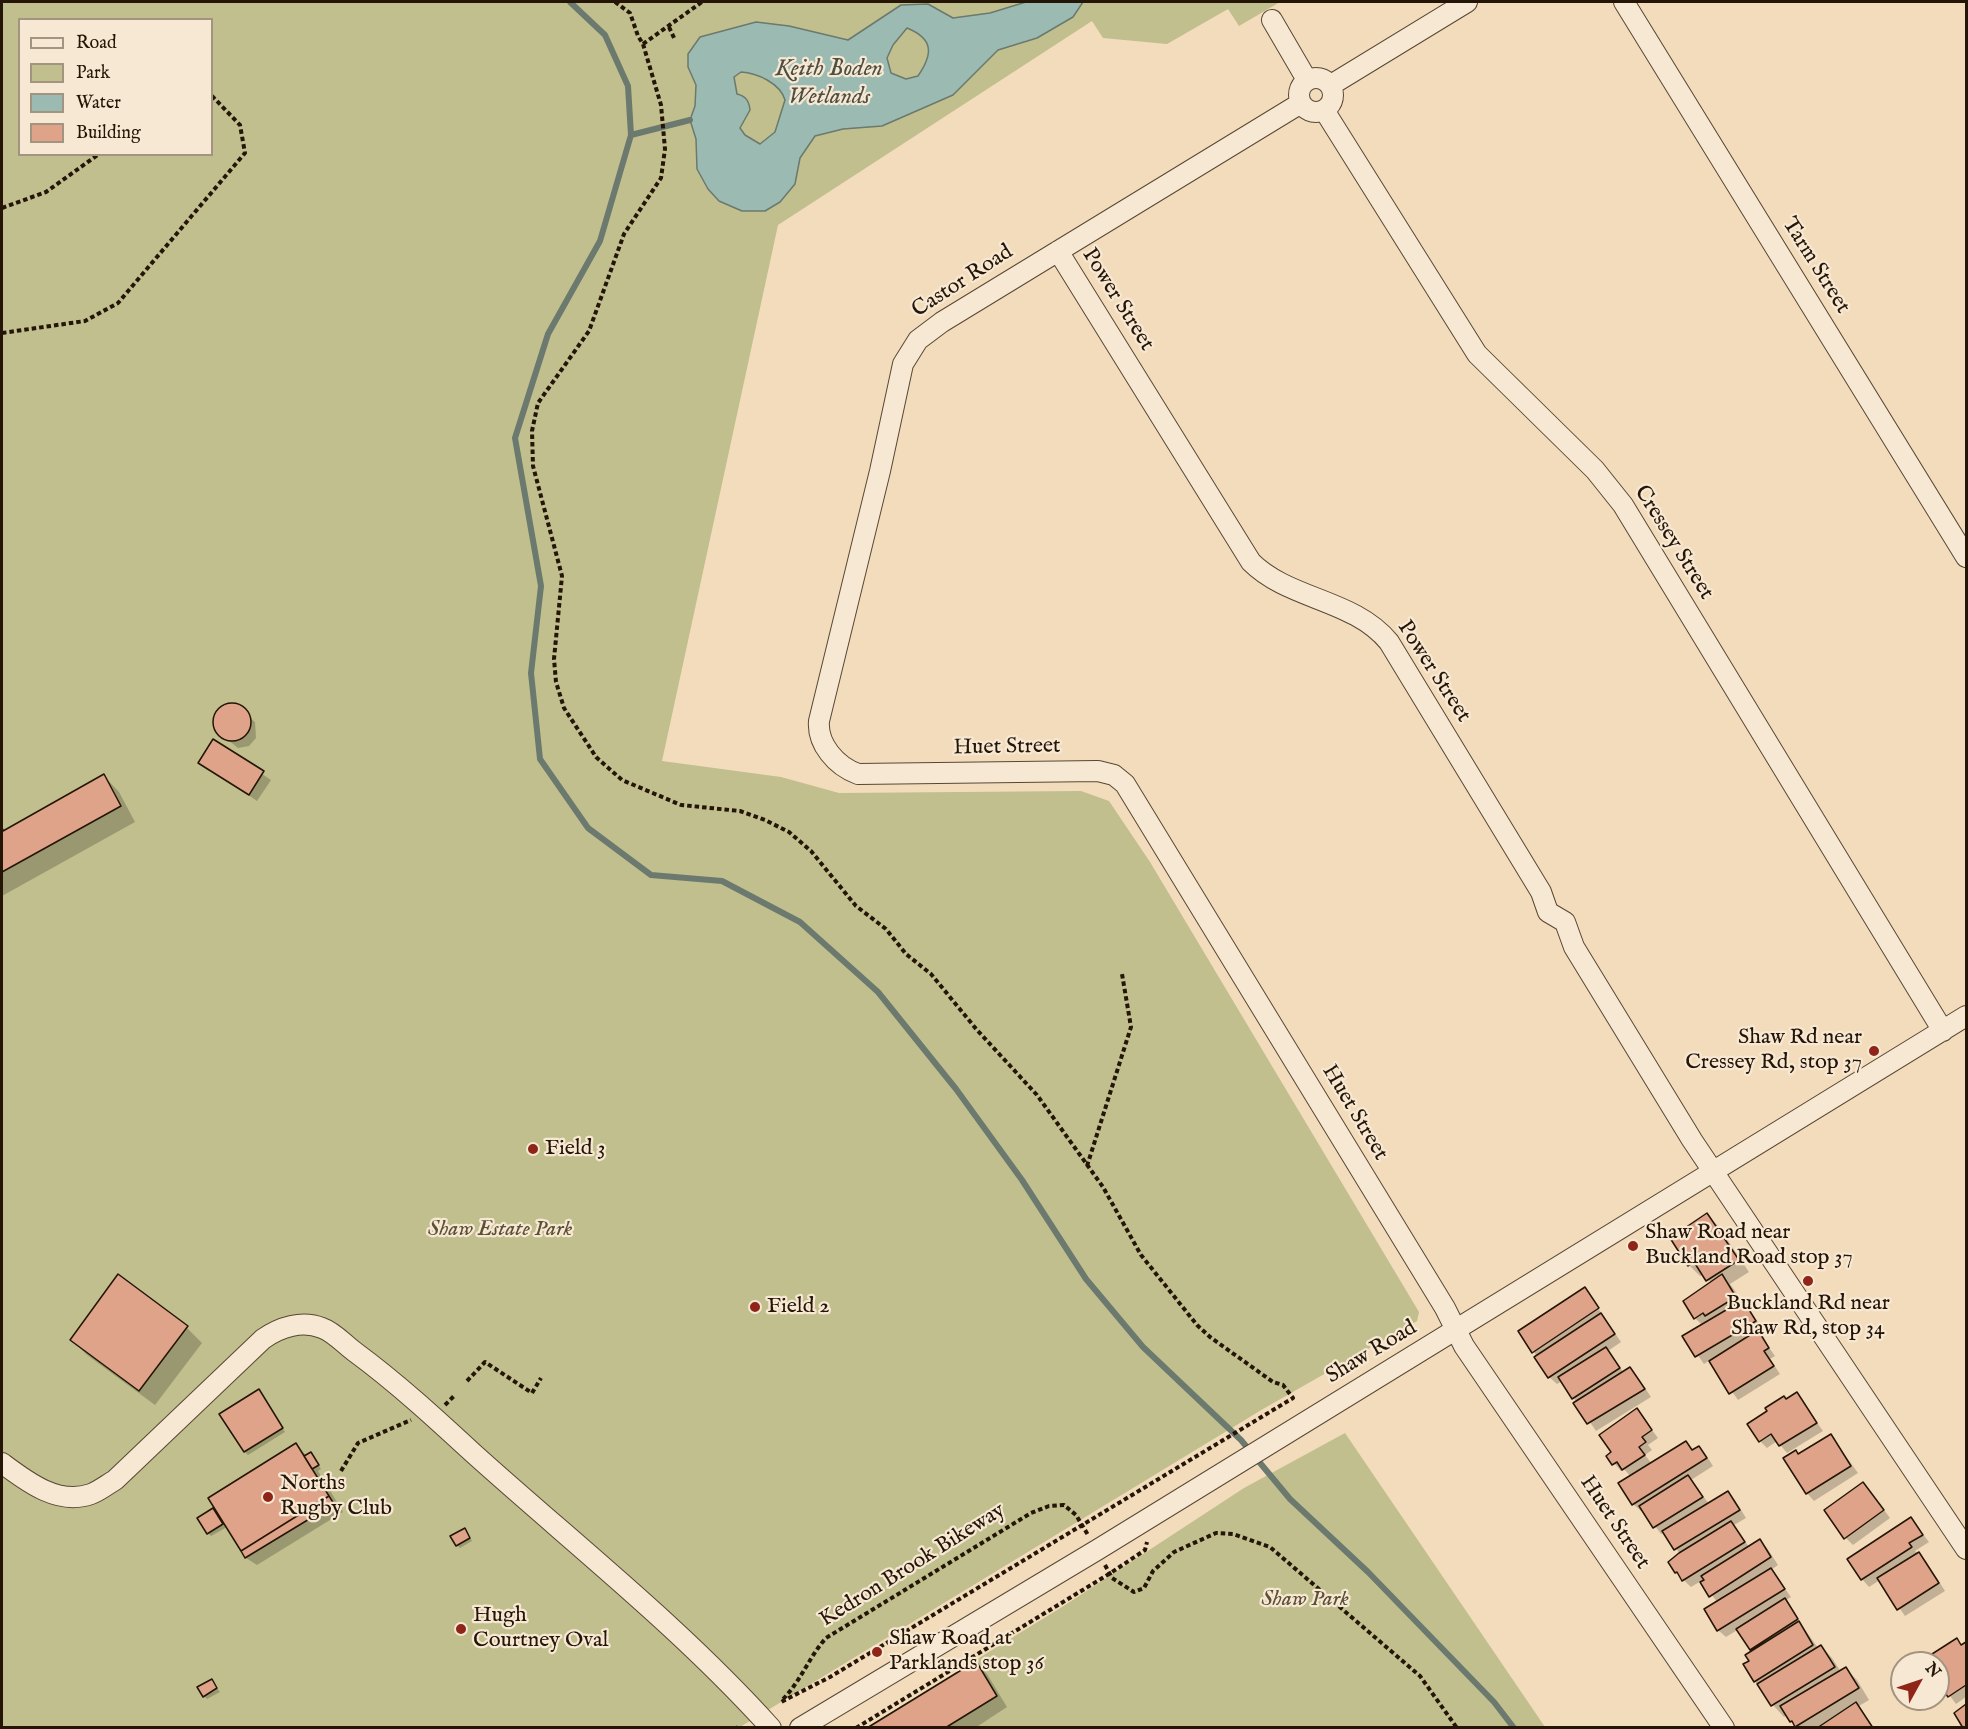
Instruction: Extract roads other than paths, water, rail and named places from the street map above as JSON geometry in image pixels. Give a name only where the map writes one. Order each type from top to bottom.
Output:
[{"type":"street","points":[[1331,86],[1467,2]]},
{"type":"street","name":"Tarm Street","points":[[1623,2],[1966,556]]},
{"type":"street","points":[[1272,20],[1307,80]]},
{"type":"street","points":[[1323,78],[1331,86],[1334,97],[1324,110],[1309,111],[1301,103],[1300,88],[1307,80],[1323,78]]},
{"type":"street","name":"Castor Road","points":[[824,745],[820,735],[819,721],[907,354],[935,326],[1301,103]]},
{"type":"street","name":"Cressey Street","points":[[1324,110],[1477,354],[1595,470],[1623,505],[1943,1031]]},
{"type":"street","name":"Power Street","points":[[1058,251],[1251,562],[1269,576],[1371,622],[1389,642],[1541,892],[1548,912],[1565,922],[1574,947],[1692,1140],[1966,1549]]},
{"type":"street","name":"Huet Street","points":[[824,745],[848,770],[858,774],[1088,770],[1107,772],[1120,779],[1179,870],[1468,1352],[1724,1728]]},
{"type":"street","name":"Shaw Road","points":[[800,1728],[1285,1434],[1966,1016]]},
{"type":"street","points":[[2,1463],[34,1487],[61,1496],[90,1495],[115,1480],[263,1339],[276,1330],[303,1324],[324,1328],[412,1397],[552,1524],[647,1603],[718,1670],[771,1728]]},
{"type":"water","name":"Keith Boden Wetlands","points":[[1026,2],[1083,2],[1073,17],[1037,38],[998,50],[953,95],[882,126],[843,129],[815,136],[800,158],[795,184],[780,202],[765,211],[742,211],[719,201],[708,189],[697,169],[696,139],[690,120],[695,106],[696,85],[688,67],[688,54],[700,37],[756,22],[789,26],[848,40],[901,5],[928,4],[953,18],[990,13]],"holes":[[[907,28],[922,37],[926,42],[928,54],[918,76],[906,79],[891,73],[887,58],[893,45]],[[741,72],[754,74],[767,80],[778,89],[785,100],[775,132],[760,144],[745,135],[740,128],[750,110],[746,99],[737,94],[734,77]]]},
{"type":"waterway","points":[[570,2],[605,35],[628,86],[631,135],[600,241],[548,334],[515,438],[541,586],[531,673],[540,759],[588,828],[651,875],[722,881],[800,922],[878,992],[956,1089],[1022,1180],[1086,1279],[1143,1347],[1241,1440],[1290,1499],[1368,1572],[1494,1702],[1514,1728]]},
{"type":"waterway","points":[[631,135],[690,120]]},
{"type":"place","name":"Shaw Rd near Cressey Rd, stop 37","points":[[1874,1051]]},
{"type":"place","name":"Field 3","points":[[533,1149]]},
{"type":"place","name":"Shaw Road near Buckland Road stop 37","points":[[1633,1246]]},
{"type":"place","name":"Buckland Rd near Shaw Rd, stop 34","points":[[1808,1281]]},
{"type":"place","name":"Field 2","points":[[755,1307]]},
{"type":"place","name":"Norths Rugby Club","points":[[268,1497]]},
{"type":"place","name":"Hugh Courtney Oval","points":[[461,1629]]},
{"type":"place","name":"Shaw Road at Parklands stop 36","points":[[877,1652]]},
{"type":"park label","name":"Shaw Estate Park","points":[[500,1230]]},
{"type":"park label","name":"Shaw Park","points":[[1305,1600]]}]
